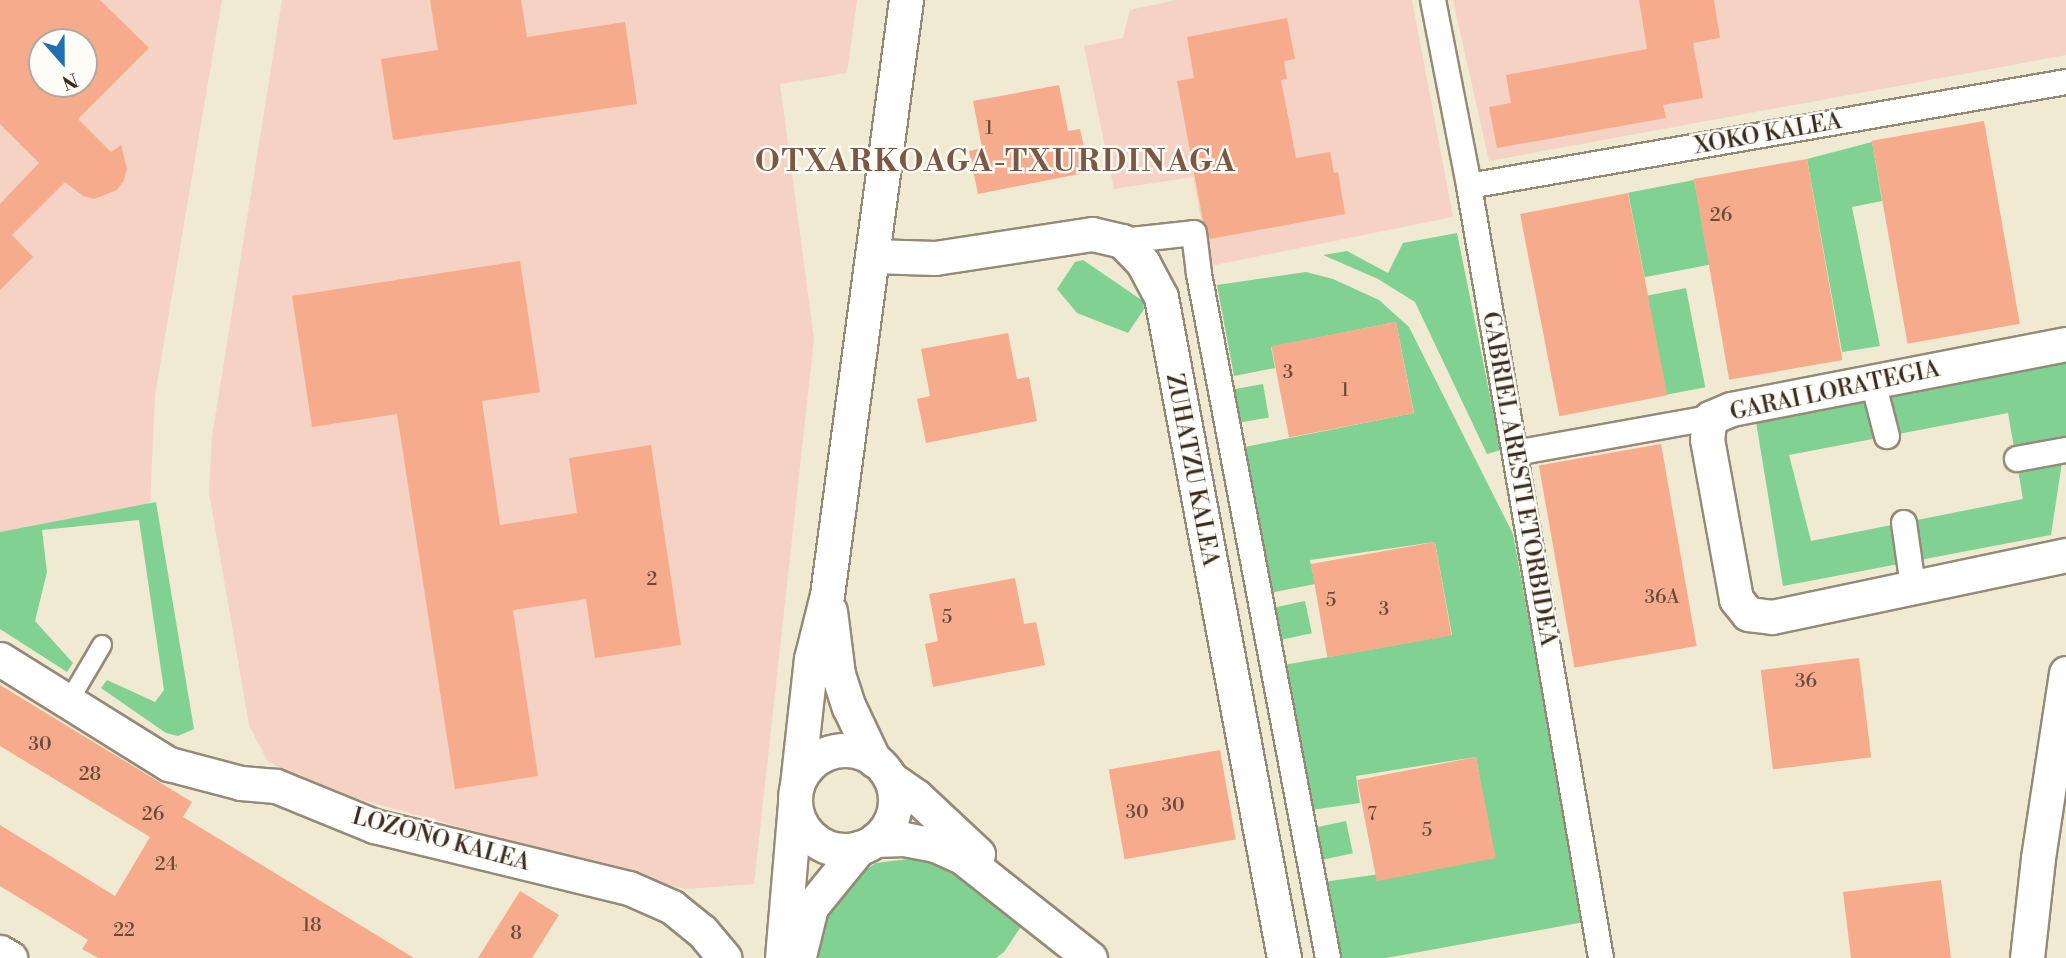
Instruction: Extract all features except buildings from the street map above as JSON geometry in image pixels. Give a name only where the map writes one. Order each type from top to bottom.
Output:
[{"type":"street","points":[[782,958],[810,659],[827,595],[906,0]]},
{"type":"street","name":"GABRIEL ARESTI ETORBIDEA","points":[[1433,0],[1469,186],[1601,958]]},
{"type":"street","name":"XOKO KALEA","points":[[1469,186],[2066,82]]},
{"type":"street","name":"ZUHATZU KALEA","points":[[1122,241],[1195,233],[1199,274],[1328,958]]},
{"type":"street","points":[[872,256],[935,258],[1092,234],[1122,241]]},
{"type":"street","name":"ZUHATZU KALEA","points":[[1122,241],[1143,263],[1161,297],[1284,958]]},
{"type":"street","name":"GARAI LORATEGIA","points":[[2066,344],[1731,409],[1710,418],[1707,439],[1736,600],[1748,614],[1772,617],[2066,555]]},
{"type":"street","points":[[1873,382],[1887,436]]},
{"type":"street","points":[[1515,453],[1710,418]]},
{"type":"street","points":[[2017,459],[2066,450]]},
{"type":"street","points":[[1904,523],[1913,586]]},
{"type":"street","points":[[798,958],[811,907],[867,843],[890,822],[893,811],[893,789],[849,707],[838,674],[827,595]]},
{"type":"street","name":"LOZOÑO KALEA","points":[[0,659],[169,764],[241,783],[276,786],[374,827],[629,888],[672,907],[702,931],[725,958]]},
{"type":"street","points":[[2027,958],[2038,858],[2066,673]]},
{"type":"street","points":[[849,751],[882,769],[916,796],[1079,949],[962,857],[935,845],[904,839],[838,849],[817,842],[802,825],[796,795],[803,773],[823,755],[849,751]]},
{"type":"street","points":[[0,952],[10,958]]},
{"type":"lane","points":[[69,701],[102,645]]},
{"type":"shaded area","points":[[0,0],[222,0],[155,395],[150,505],[0,532]]},
{"type":"shaded area","points":[[282,0],[857,0],[847,73],[780,84],[814,339],[754,884],[685,889],[305,784],[267,760],[249,725],[209,492],[212,437]]},
{"type":"shaded area","points":[[1176,0],[1412,0],[1453,217],[1210,266],[1193,177],[1114,189],[1084,46],[1123,38],[1130,10]]},
{"type":"shaded area","points":[[1453,0],[2066,0],[2066,55],[1489,161]]},
{"type":"green space","points":[[1872,142],[1882,201],[1852,207],[1880,346],[1842,352],[1807,159]]},
{"type":"green space","points":[[1694,180],[1710,264],[1645,277],[1628,193]]},
{"type":"green space","points":[[1457,233],[1501,450],[1487,454],[1415,302],[1378,279],[1323,255],[1347,251],[1388,273],[1403,243]]},
{"type":"green space","points":[[1083,260],[1143,301],[1144,309],[1128,333],[1077,313],[1057,289],[1075,262]]},
{"type":"green space","points":[[1306,272],[1333,279],[1379,300],[1409,327],[1513,534],[1584,922],[1386,958],[1339,958],[1323,882],[1494,858],[1476,757],[1356,776],[1360,803],[1311,810],[1284,665],[1452,635],[1435,542],[1310,560],[1315,584],[1270,593],[1245,447],[1414,413],[1396,322],[1271,347],[1275,368],[1234,376],[1217,285]]},
{"type":"green space","points":[[1686,288],[1705,387],[1666,395],[1647,296]]},
{"type":"green space","points":[[2066,359],[2066,436],[2051,535],[1783,586],[1756,422]],"holes":[[[2008,413],[2023,499],[1811,541],[1789,455]]]},
{"type":"green space","points":[[1263,384],[1269,417],[1238,423],[1232,389]]},
{"type":"green space","points":[[156,502],[194,729],[178,736],[166,733],[101,688],[107,680],[155,702],[164,690],[139,520],[42,530],[47,572],[35,621],[73,663],[67,672],[0,629],[0,532]]},
{"type":"green space","points":[[1305,601],[1312,633],[1283,640],[1276,607]]},
{"type":"green space","points":[[1346,821],[1353,853],[1323,860],[1316,827]]},
{"type":"green space","points":[[908,859],[941,860],[1022,925],[1004,952],[996,958],[816,958],[824,918],[843,886],[876,863]]},
{"type":"district","name":"OTXARKOAGA-TXURDINAGA","points":[[996,162]]}]
